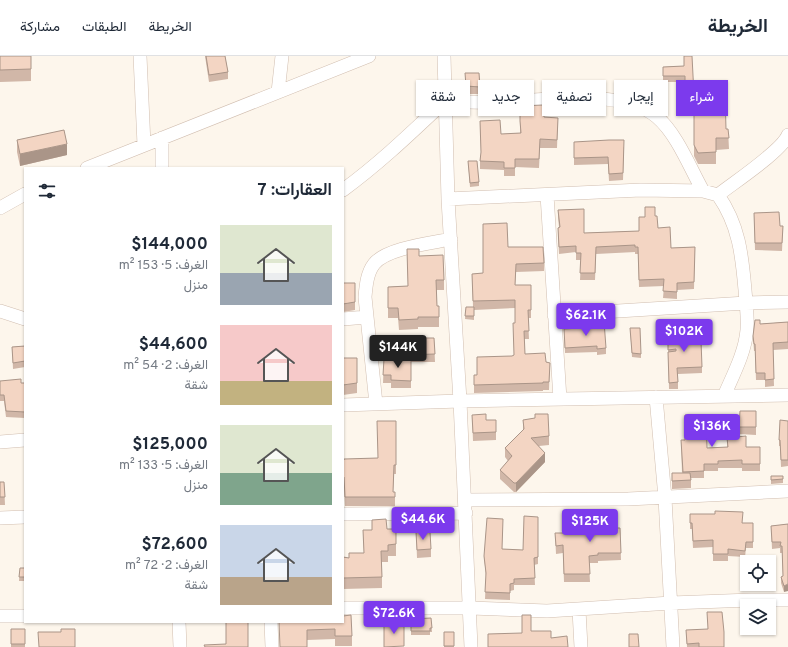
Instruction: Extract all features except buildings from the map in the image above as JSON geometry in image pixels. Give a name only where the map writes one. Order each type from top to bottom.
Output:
[{"type":"street","points":[[140,56],[144,145]]},
{"type":"street","points":[[278,92],[282,56]]},
{"type":"street","points":[[89,167],[369,56]]},
{"type":"street","points":[[444,56],[445,80]]},
{"type":"street","points":[[470,102],[596,98],[639,106],[656,116],[671,132],[703,191]]},
{"type":"street","points":[[344,189],[365,174],[429,116]]},
{"type":"street","points":[[445,116],[448,199],[471,608],[471,647]]},
{"type":"street","points":[[718,195],[773,153],[787,139],[788,135]]},
{"type":"street","points":[[162,138],[162,167]]},
{"type":"street","points":[[448,199],[640,190],[703,191],[718,195],[732,219],[742,254],[747,330],[740,361],[724,396]]},
{"type":"street","points":[[0,208],[24,195]]},
{"type":"street","points":[[547,195],[560,399]]},
{"type":"street","points":[[376,404],[365,297],[367,279],[374,263],[391,252],[451,239]]},
{"type":"street","points":[[554,315],[746,303],[788,302]]},
{"type":"street","points":[[0,311],[24,319]]},
{"type":"street","points":[[344,319],[367,317]]},
{"type":"street","points":[[344,405],[460,401],[788,395]]},
{"type":"street","points":[[656,397],[665,498],[673,647]]},
{"type":"street","points":[[0,442],[24,440]]},
{"type":"street","points":[[344,514],[466,506],[665,498],[788,491]]},
{"type":"street","points":[[0,518],[24,517]]},
{"type":"street","points":[[344,608],[579,610],[671,603],[788,600]]},
{"type":"street","points":[[579,610],[581,647]]},
{"type":"street","points":[[0,616],[24,616]]},
{"type":"street","points":[[179,623],[180,647]]},
{"type":"street","points":[[271,623],[272,647]]}]
